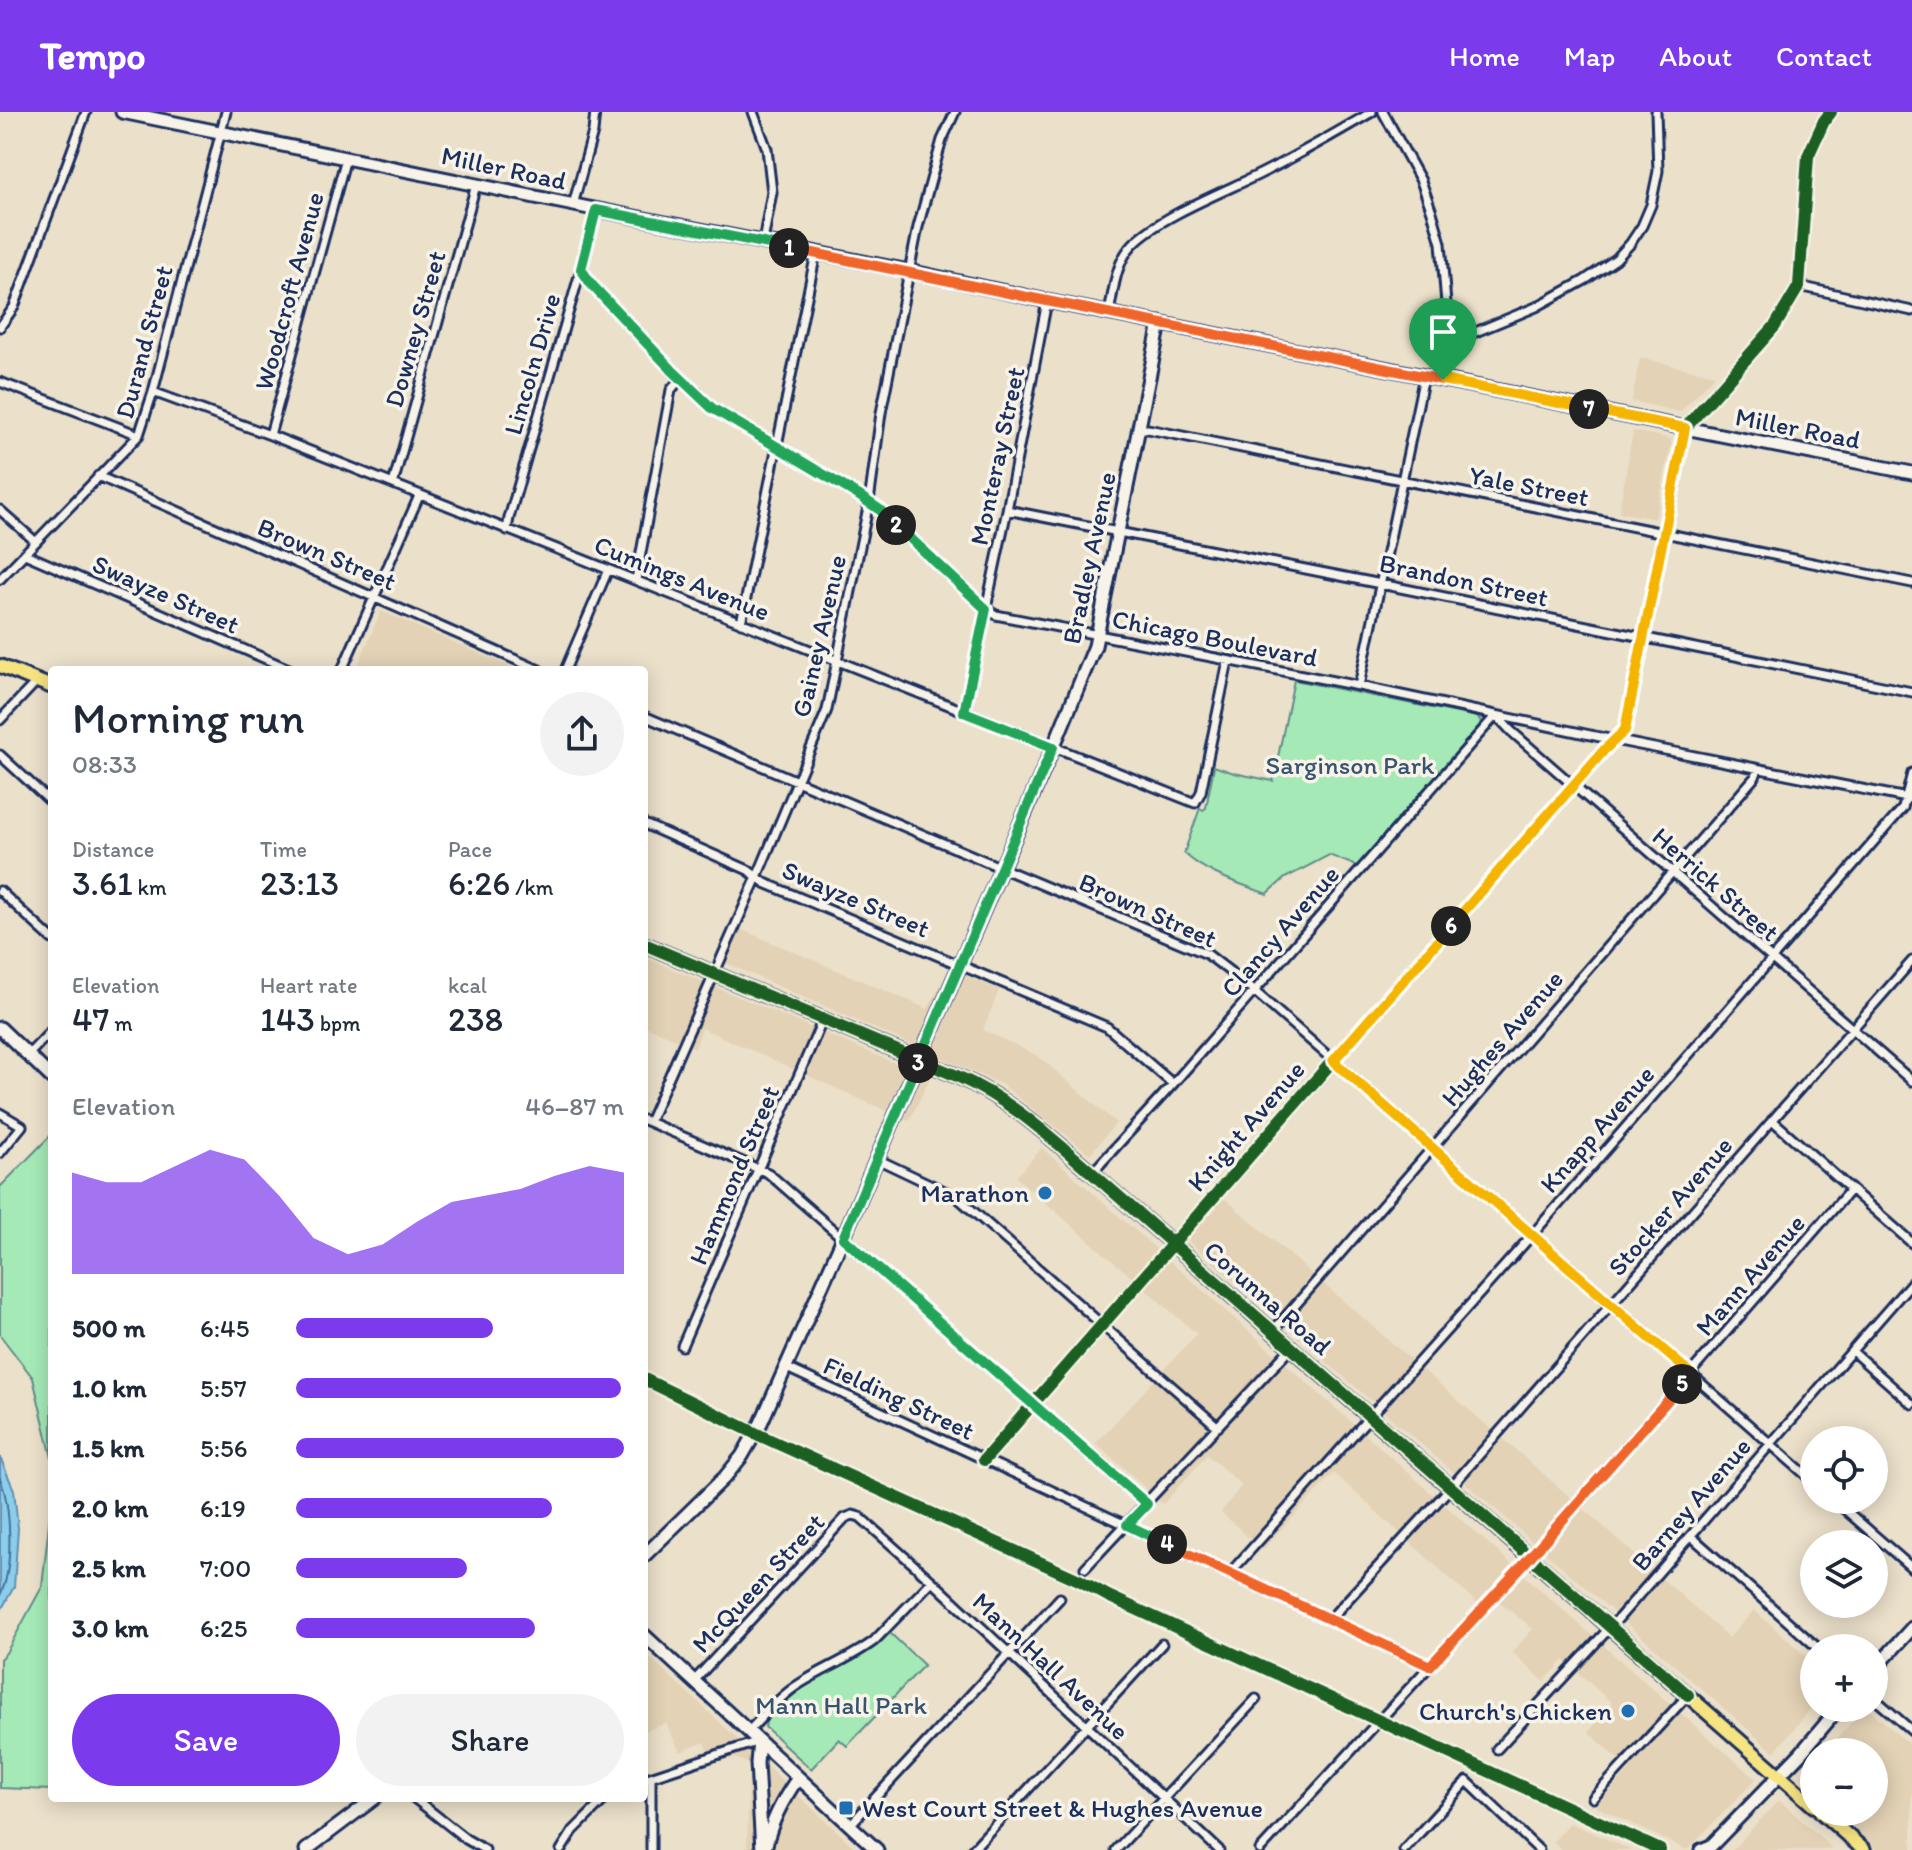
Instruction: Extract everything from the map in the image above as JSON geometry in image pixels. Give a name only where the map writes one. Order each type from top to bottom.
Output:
[{"type":"main road","name":"Miller Road","points":[[122,112],[1047,301],[1912,473]]},
{"type":"main road","name":"Bradley Avenue","points":[[648,1552],[725,1477],[742,1456],[761,1423],[1053,747],[1095,646],[1160,323]]},
{"type":"main road","points":[[0,666],[48,685]]},
{"type":"main road","name":"Corunna Road","points":[[648,946],[976,1085],[1014,1107],[1800,1794]]},
{"type":"main road","points":[[0,1028],[48,1074]]},
{"type":"main road","points":[[1888,1655],[1912,1628]]},
{"type":"main road","points":[[648,1639],[877,1850]]},
{"type":"main road","points":[[1707,1849],[1827,1722]]},
{"type":"main road","points":[[759,1741],[757,1763],[763,1850]]},
{"type":"main road","points":[[763,1850],[784,1798],[798,1778]]},
{"type":"main road","points":[[306,1850],[370,1802]]},
{"type":"main road","points":[[1837,1826],[1864,1850]]},
{"type":"street","points":[[0,327],[14,307],[86,112]]},
{"type":"street","name":"Durand Street","points":[[0,579],[139,435],[226,112]]},
{"type":"street","points":[[573,205],[593,132],[595,112]]},
{"type":"street","points":[[753,112],[767,149],[772,192],[763,242]]},
{"type":"street","name":"Gainey Avenue","points":[[648,1117],[757,877],[827,710],[869,502],[881,413],[918,227],[942,140],[955,112]]},
{"type":"street","points":[[1109,313],[1116,273],[1132,245],[1151,229],[1304,153],[1372,112]]},
{"type":"street","points":[[1383,112],[1411,160],[1432,212],[1441,243],[1448,328],[1453,348]]},
{"type":"street","points":[[1443,380],[1453,348],[1466,336],[1536,307],[1585,280],[1616,259],[1630,244],[1651,205],[1658,171],[1656,112]]},
{"type":"street","points":[[1685,428],[1775,326],[1799,286],[1808,156],[1831,112]]},
{"type":"street","name":"Woodcroft Avenue","points":[[270,435],[346,158]]},
{"type":"street","name":"Downey Street","points":[[393,484],[476,185]]},
{"type":"street","name":"Lincoln Drive","points":[[507,530],[596,210]]},
{"type":"street","points":[[741,623],[816,253]]},
{"type":"street","name":"Chicago Boulevard","points":[[581,269],[591,284],[712,408],[880,510],[996,615],[1909,799]]},
{"type":"street","points":[[1799,286],[1912,311]]},
{"type":"street","name":"Monteray Street","points":[[964,712],[1047,301]]},
{"type":"street","points":[[1359,686],[1424,376]]},
{"type":"street","points":[[636,580],[671,390],[681,378]]},
{"type":"street","points":[[0,382],[139,435]]},
{"type":"street","name":"Cumings Avenue","points":[[153,392],[270,435],[1195,803],[1201,792],[1228,661]]},
{"type":"street","name":"Knight Avenue","points":[[984,1460],[1573,785],[1625,730],[1685,428]]},
{"type":"street","name":"Yale Street","points":[[1139,429],[1912,583]]},
{"type":"street","name":"Brown Street","points":[[98,476],[530,666]]},
{"type":"street","points":[[344,666],[419,496]]},
{"type":"street","points":[[0,510],[36,542]]},
{"type":"street","name":"Brandon Street","points":[[1007,510],[1912,692]]},
{"type":"street","name":"Swayze Street","points":[[25,554],[282,666]]},
{"type":"street","points":[[567,666],[608,570]]},
{"type":"street","points":[[0,720],[37,681]]},
{"type":"street","name":"Herrick Street","points":[[1496,715],[1912,1081]]},
{"type":"street","name":"Clancy Avenue","points":[[1092,1173],[1496,715]]},
{"type":"street","name":"Brown Street","points":[[648,718],[1207,954],[1254,991],[1800,1470]]},
{"type":"street","points":[[0,755],[48,799]]},
{"type":"street","name":"Hughes Avenue","points":[[1273,1331],[1755,777],[1758,769]]},
{"type":"street","name":"Knapp Avenue","points":[[1230,1573],[1532,1235],[1903,808],[1909,799],[1912,773]]},
{"type":"street","name":"Swayze Street","points":[[648,826],[748,870],[765,883],[1107,1027],[1173,1084]]},
{"type":"street","points":[[0,891],[48,935]]},
{"type":"street","name":"Stocker Avenue","points":[[1329,1620],[1451,1487],[1912,961]]},
{"type":"street","name":"Hammond Street","points":[[682,1346],[823,1019]]},
{"type":"street","points":[[28,1055],[48,1034]]},
{"type":"street","points":[[0,1113],[22,1126],[0,1153]]},
{"type":"street","points":[[1772,1120],[1912,1243]]},
{"type":"street","points":[[648,1122],[768,1173],[1147,1504]]},
{"type":"street","points":[[877,1159],[957,1197],[1218,1427]]},
{"type":"street","name":"Mann Avenue","points":[[1260,1850],[1530,1557],[1851,1189]]},
{"type":"street","name":"Barney Avenue","points":[[1497,1749],[1691,1536],[1912,1282]]},
{"type":"street","points":[[1085,1568],[1291,1348]]},
{"type":"street","points":[[1852,1351],[1912,1404]]},
{"type":"street","name":"Fielding Street","points":[[787,1368],[1430,1666]]},
{"type":"street","points":[[1850,1514],[1912,1568]]},
{"type":"street","name":"Mann Hall Avenue","points":[[853,1515],[870,1524],[1219,1850]]},
{"type":"street","name":"McQueen Street","points":[[694,1681],[845,1518],[853,1515]]},
{"type":"street","points":[[1691,1536],[1802,1634]]},
{"type":"street","points":[[749,1731],[798,1684],[874,1641],[932,1581]]},
{"type":"street","points":[[850,1825],[1060,1598]]},
{"type":"street","points":[[972,1850],[1162,1644]]},
{"type":"street","points":[[1593,1798],[1688,1695]]},
{"type":"street","points":[[1116,1850],[1256,1699]]},
{"type":"street","points":[[1888,1710],[1912,1731]]},
{"type":"street","points":[[651,1850],[648,1778],[759,1741]]},
{"type":"street","points":[[1404,1850],[1467,1781],[1539,1850]]},
{"type":"street","points":[[419,1802],[485,1850]]},
{"type":"street","points":[[561,1850],[573,1831],[602,1802]]},
{"type":"shaded area","points":[[1640,358],[1715,375],[1680,412],[1632,401]]},
{"type":"shaded area","points":[[1633,431],[1672,439],[1655,519],[1619,512]]},
{"type":"shaded area","points":[[381,611],[509,666],[358,666]]},
{"type":"shaded area","points":[[740,929],[928,1009],[949,969],[999,990],[983,1030],[1038,1056],[1116,1123],[1090,1154],[1003,1085],[726,963]]},
{"type":"shaded area","points":[[648,959],[930,1078],[909,1121],[702,1028],[695,1048],[648,1027]]},
{"type":"shaded area","points":[[1042,1148],[1756,1779],[1687,1850],[1595,1806],[1630,1770],[1589,1732],[1612,1703],[1564,1660],[1544,1681],[1512,1652],[1533,1629],[1488,1593],[1478,1604],[1334,1473],[1262,1550],[1221,1512],[1242,1485],[1207,1455],[1163,1504],[1096,1443],[1197,1334],[1016,1177]]},
{"type":"shaded area","points":[[1223,1197],[1729,1638],[1754,1610],[1800,1651],[1800,1721],[1774,1752],[1186,1239]]},
{"type":"shaded area","points":[[648,1656],[857,1850],[747,1850],[749,1764],[735,1758],[712,1761],[705,1742],[680,1752],[666,1723],[648,1730]]},
{"type":"shaded area","points":[[1852,1722],[1884,1722],[1912,1747],[1912,1850],[1878,1850],[1851,1826],[1888,1826],[1888,1738],[1837,1738]]},
{"type":"shaded area","points":[[1779,1800],[1800,1819],[1800,1826],[1808,1826],[1831,1847],[1828,1850],[1732,1850]]},
{"type":"shaded area","points":[[1570,1823],[1631,1850],[1561,1850],[1553,1842]]},
{"type":"green space","name":"Sarginson Park","points":[[1294,680],[1477,717],[1481,721],[1357,866],[1329,855],[1285,878],[1267,894],[1213,872],[1184,853],[1200,808],[1206,808],[1214,766],[1273,781]]},
{"type":"green space","points":[[48,1138],[48,1441],[33,1378],[0,1335],[0,1187]]},
{"type":"green space","points":[[48,1532],[48,1790],[0,1788],[0,1659],[42,1587]]},
{"type":"green space","name":"Mann Hall Park","points":[[890,1633],[924,1665],[847,1746],[839,1739],[811,1769],[765,1727],[766,1722],[798,1692],[860,1657]]},
{"type":"water","points":[[0,1457],[14,1490],[18,1528],[14,1587],[0,1612]]},
{"type":"cycle path","points":[[984,1460],[1605,749],[1625,730],[1685,428],[1775,326],[1799,286],[1808,156],[1831,112]]},
{"type":"cycle path","points":[[648,946],[957,1076],[1012,1107],[1092,1173],[1688,1695]]},
{"type":"cycle path","points":[[648,1381],[761,1436],[1660,1850]]},
{"type":"place","name":"Marathon","points":[[1045,1193]]},
{"type":"place","name":"Church's Chicken","points":[[1628,1711]]},
{"type":"place","name":"West Court Street & Hughes Avenue","points":[[846,1808]]},
{"type":"route","points":[[596,210],[1443,380],[1685,428],[1625,730],[1605,749],[1333,1061],[1691,1374],[1430,1666],[1127,1525],[1147,1504],[843,1238],[1053,747],[964,712],[986,609],[880,510],[712,408],[672,370],[591,284],[581,269],[596,210]]}]
